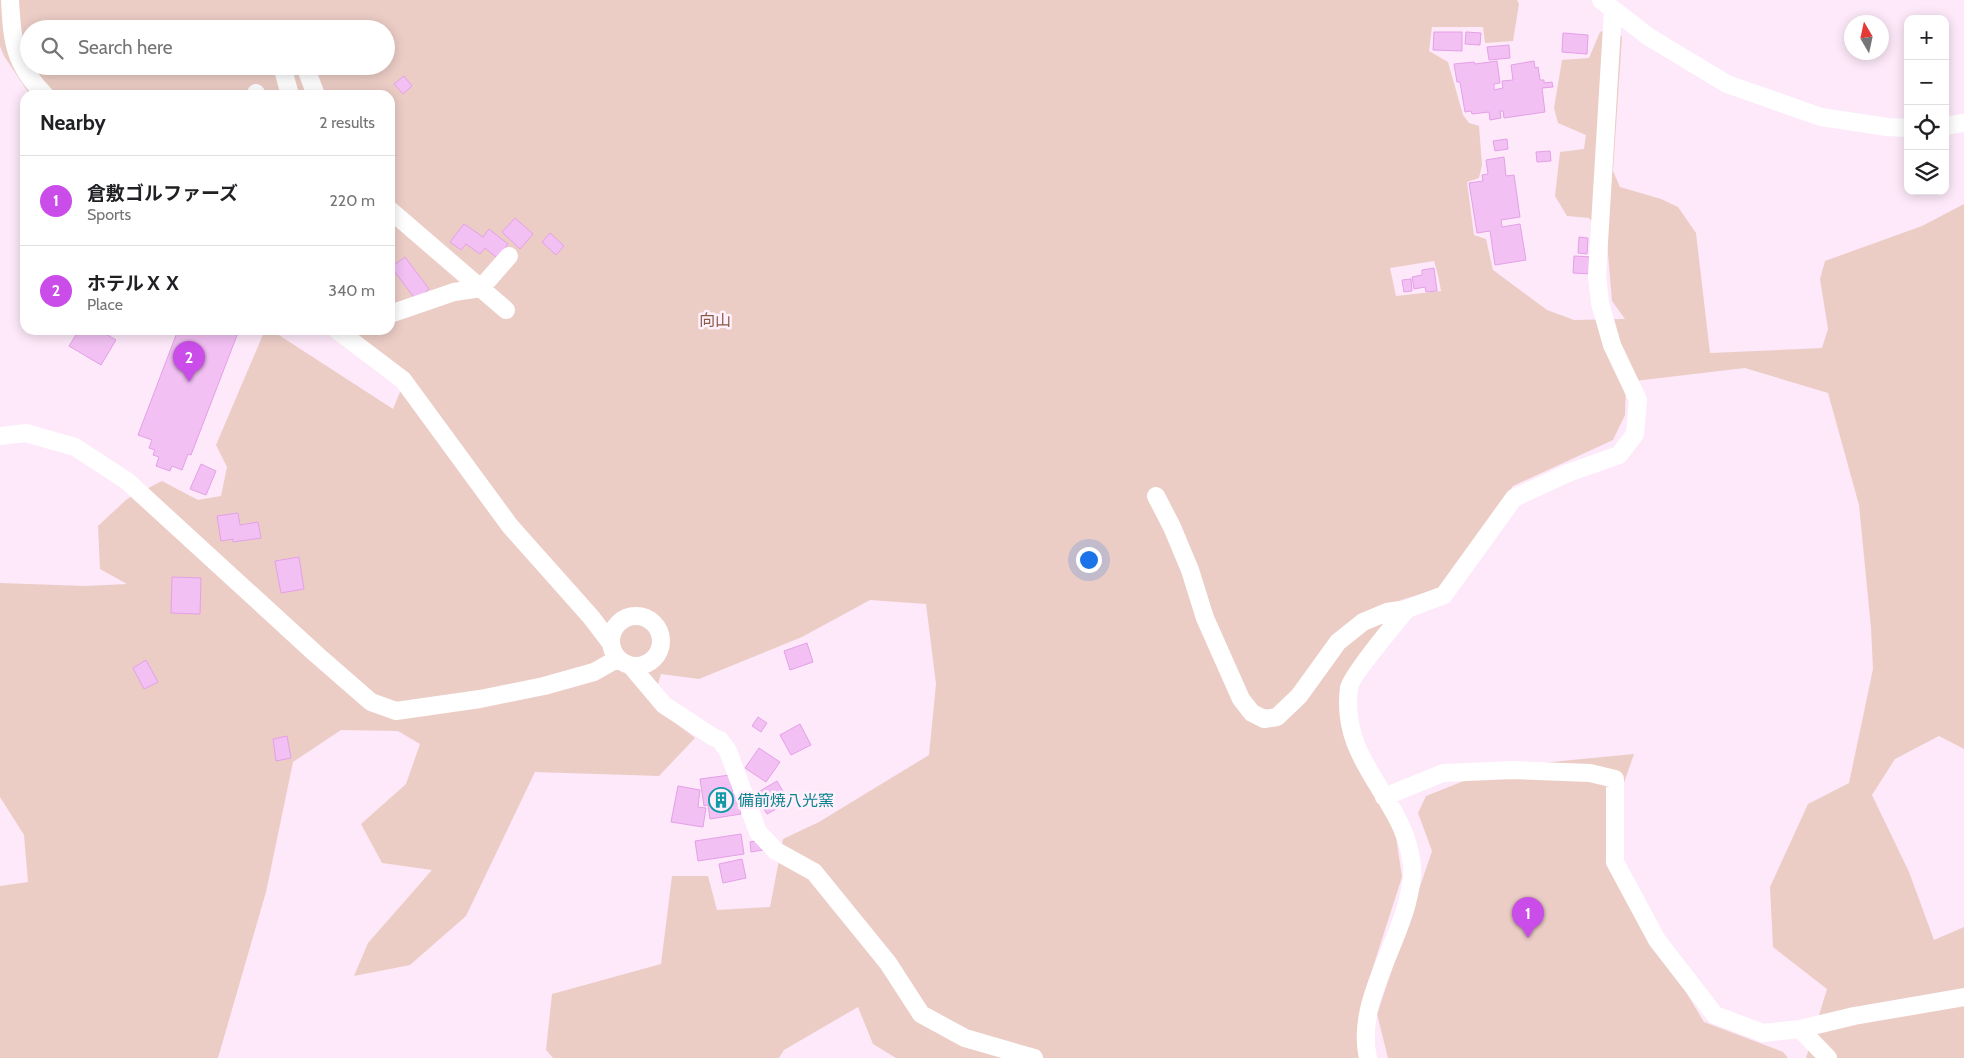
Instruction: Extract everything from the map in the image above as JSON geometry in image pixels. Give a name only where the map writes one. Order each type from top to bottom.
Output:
[{"type":"street","points":[[10,0],[14,46],[20,59]]},
{"type":"street","points":[[1607,5],[1649,37],[1727,84],[1821,117],[1904,128]]},
{"type":"street","points":[[1156,496],[1172,527],[1190,570],[1205,618],[1241,699],[1252,713],[1264,719],[1276,718],[1299,696],[1338,642],[1363,622],[1387,612],[1407,609],[1444,595],[1514,498],[1568,474],[1619,455],[1635,434],[1638,400],[1612,345],[1600,303],[1597,274],[1607,5]]},
{"type":"street","points":[[29,75],[40,90]]},
{"type":"street","points":[[284,75],[289,90]]},
{"type":"street","points":[[308,75],[314,90]]},
{"type":"street","points":[[1949,125],[1964,123]]},
{"type":"street","points":[[395,214],[506,310]]},
{"type":"street","points":[[395,312],[454,292],[481,288],[509,256]]},
{"type":"street","points":[[348,335],[403,380],[510,526],[591,617],[610,642],[612,650],[664,705],[720,740],[728,751],[758,832],[776,850],[814,872],[888,963],[921,1014],[965,1038],[1034,1058]]},
{"type":"street","points":[[0,436],[26,433],[74,447],[127,481],[371,702],[396,711],[480,699],[544,686],[624,662],[646,664],[658,654],[661,638],[653,622],[645,617],[635,616],[625,618],[617,624],[612,632],[610,642]]},
{"type":"street","points":[[1368,1058],[1365,1030],[1370,1003],[1401,926],[1410,892],[1412,867],[1408,841],[1393,808],[1384,797],[1364,763],[1349,723],[1349,686],[1407,609]]},
{"type":"street","points":[[1384,797],[1443,773],[1514,770],[1590,773],[1615,779],[1615,862],[1657,940],[1714,1016],[1762,1033],[1800,1029],[1854,1016],[1964,997]]},
{"type":"street","points":[[1800,1029],[1828,1058]]},
{"type":"green space","name":"向山","points":[[0,0],[1517,0],[1519,4],[1513,41],[1485,43],[1483,27],[1432,27],[1429,51],[1448,62],[1463,115],[1469,123],[1479,126],[1482,165],[1479,178],[1467,182],[1474,235],[1486,239],[1493,270],[1547,310],[1574,320],[1625,319],[1612,301],[1607,242],[1589,218],[1567,216],[1555,196],[1560,152],[1584,149],[1586,135],[1558,123],[1554,108],[1562,60],[1589,58],[1600,32],[1608,29],[1616,30],[1622,37],[1613,171],[1620,187],[1661,199],[1678,207],[1696,233],[1710,353],[1822,348],[1828,329],[1820,279],[1825,261],[1922,226],[1964,204],[1964,749],[1939,736],[1895,759],[1872,795],[1909,872],[1934,940],[1964,927],[1964,1058],[1806,1058],[1827,989],[1773,947],[1770,887],[1808,804],[1849,783],[1873,669],[1871,628],[1859,505],[1828,393],[1745,368],[1626,382],[1625,415],[1613,440],[1513,486],[1440,588],[1401,600],[1342,715],[1386,807],[1396,837],[1402,877],[1365,992],[1362,1058],[896,1058],[873,1044],[858,1007],[784,1050],[779,1058],[553,1058],[546,1050],[552,994],[661,964],[672,876],[708,876],[717,910],[770,907],[783,839],[819,822],[929,755],[936,684],[926,604],[870,600],[802,637],[699,679],[661,674],[652,705],[695,738],[659,776],[535,772],[466,916],[410,965],[354,976],[368,943],[432,870],[382,863],[361,824],[406,784],[420,744],[398,731],[341,730],[293,762],[266,892],[218,1058],[0,1058],[0,886],[28,882],[24,835],[0,797],[0,583],[85,586],[127,584],[100,569],[98,526],[127,499],[162,481],[198,500],[221,496],[227,467],[216,445],[263,335],[279,335],[393,409],[402,387],[335,335],[395,335],[395,90],[27,90],[4,56],[0,46]],"holes":[[[1434,261],[1441,291],[1396,296],[1390,268]]]},
{"type":"green space","points":[[1634,754],[1609,826],[1608,862],[1704,1022],[1783,1052],[1788,1058],[1388,1058],[1377,1014],[1432,851],[1418,813],[1426,796],[1499,767]]},
{"type":"building","points":[[1434,32],[1462,32],[1462,51],[1433,50]]},
{"type":"building","points":[[1466,32],[1481,33],[1480,45],[1465,44]]},
{"type":"building","points":[[1563,33],[1588,35],[1587,54],[1562,52]]},
{"type":"building","points":[[1509,45],[1510,58],[1489,60],[1487,47]]},
{"type":"building","points":[[1497,61],[1500,83],[1494,84],[1494,90],[1503,88],[1502,81],[1513,80],[1511,65],[1534,61],[1535,68],[1538,67],[1540,80],[1544,80],[1544,83],[1552,82],[1553,87],[1542,88],[1545,112],[1504,118],[1503,111],[1500,111],[1501,118],[1490,120],[1489,112],[1472,114],[1471,111],[1465,112],[1460,82],[1457,82],[1454,64]]},
{"type":"building","points":[[404,76],[412,86],[403,94],[394,84]]},
{"type":"building","points":[[1507,139],[1508,149],[1495,151],[1493,141]]},
{"type":"building","points":[[1550,151],[1551,161],[1537,162],[1536,152]]},
{"type":"building","points":[[1504,157],[1506,176],[1514,175],[1520,217],[1501,220],[1502,227],[1520,224],[1526,260],[1495,265],[1490,231],[1477,233],[1469,183],[1483,181],[1482,175],[1488,174],[1486,160]]},
{"type":"building","points":[[515,218],[533,234],[520,249],[502,232]]},
{"type":"building","points":[[464,224],[483,237],[489,229],[508,244],[497,258],[485,248],[480,254],[466,244],[461,250],[450,242]]},
{"type":"building","points":[[550,233],[564,246],[556,255],[542,242]]},
{"type":"building","points":[[1579,237],[1588,238],[1587,254],[1578,253]]},
{"type":"building","points":[[1574,256],[1592,257],[1592,274],[1573,273]]},
{"type":"building","points":[[405,257],[429,289],[416,300],[395,272],[395,264]]},
{"type":"building","points":[[1434,268],[1437,291],[1426,292],[1425,287],[1414,289],[1412,277],[1422,275],[1422,270]]},
{"type":"building","points":[[1411,279],[1412,291],[1404,292],[1402,280]]},
{"type":"building","points":[[76,335],[108,335],[116,340],[101,365],[69,346]]},
{"type":"building","points":[[176,335],[237,335],[191,455],[188,454],[182,470],[172,466],[170,471],[156,466],[159,457],[153,455],[155,450],[149,448],[152,440],[138,435]]},
{"type":"building","points":[[201,464],[216,471],[206,495],[190,489]]},
{"type":"building","points":[[238,513],[240,525],[258,522],[261,538],[233,542],[233,539],[221,541],[217,516]]},
{"type":"building","points":[[299,557],[304,589],[281,593],[275,561]]},
{"type":"building","points":[[172,577],[201,578],[200,614],[171,613]]},
{"type":"building","points":[[807,643],[813,662],[790,670],[784,651]]},
{"type":"building","points":[[146,660],[158,682],[144,689],[133,668]]},
{"type":"building","points":[[758,717],[767,723],[761,732],[752,726]]},
{"type":"building","points":[[800,724],[811,745],[791,755],[780,735]]},
{"type":"building","points":[[287,736],[291,758],[276,761],[273,739]]},
{"type":"building","points":[[759,748],[780,762],[766,782],[745,768]]},
{"type":"building","name":"備前焼八光窯","points":[[730,775],[733,795],[738,794],[741,814],[710,819],[708,805],[704,806],[700,779]]},
{"type":"building","points":[[777,781],[789,802],[767,814],[755,794]]},
{"type":"building","points":[[678,786],[700,790],[698,807],[706,808],[703,827],[671,822]]},
{"type":"building","points":[[741,834],[744,854],[698,861],[695,841]]},
{"type":"building","points":[[761,840],[763,850],[751,852],[750,842]]},
{"type":"building","points":[[742,859],[746,878],[723,883],[719,864]]},
{"type":"place","name":"ホテルＸＸ","points":[[189,382]]},
{"type":"place","name":"備前焼八光窯","points":[[721,800]]},
{"type":"place","name":"倉敷ゴルファーズ","points":[[1528,938]]}]
